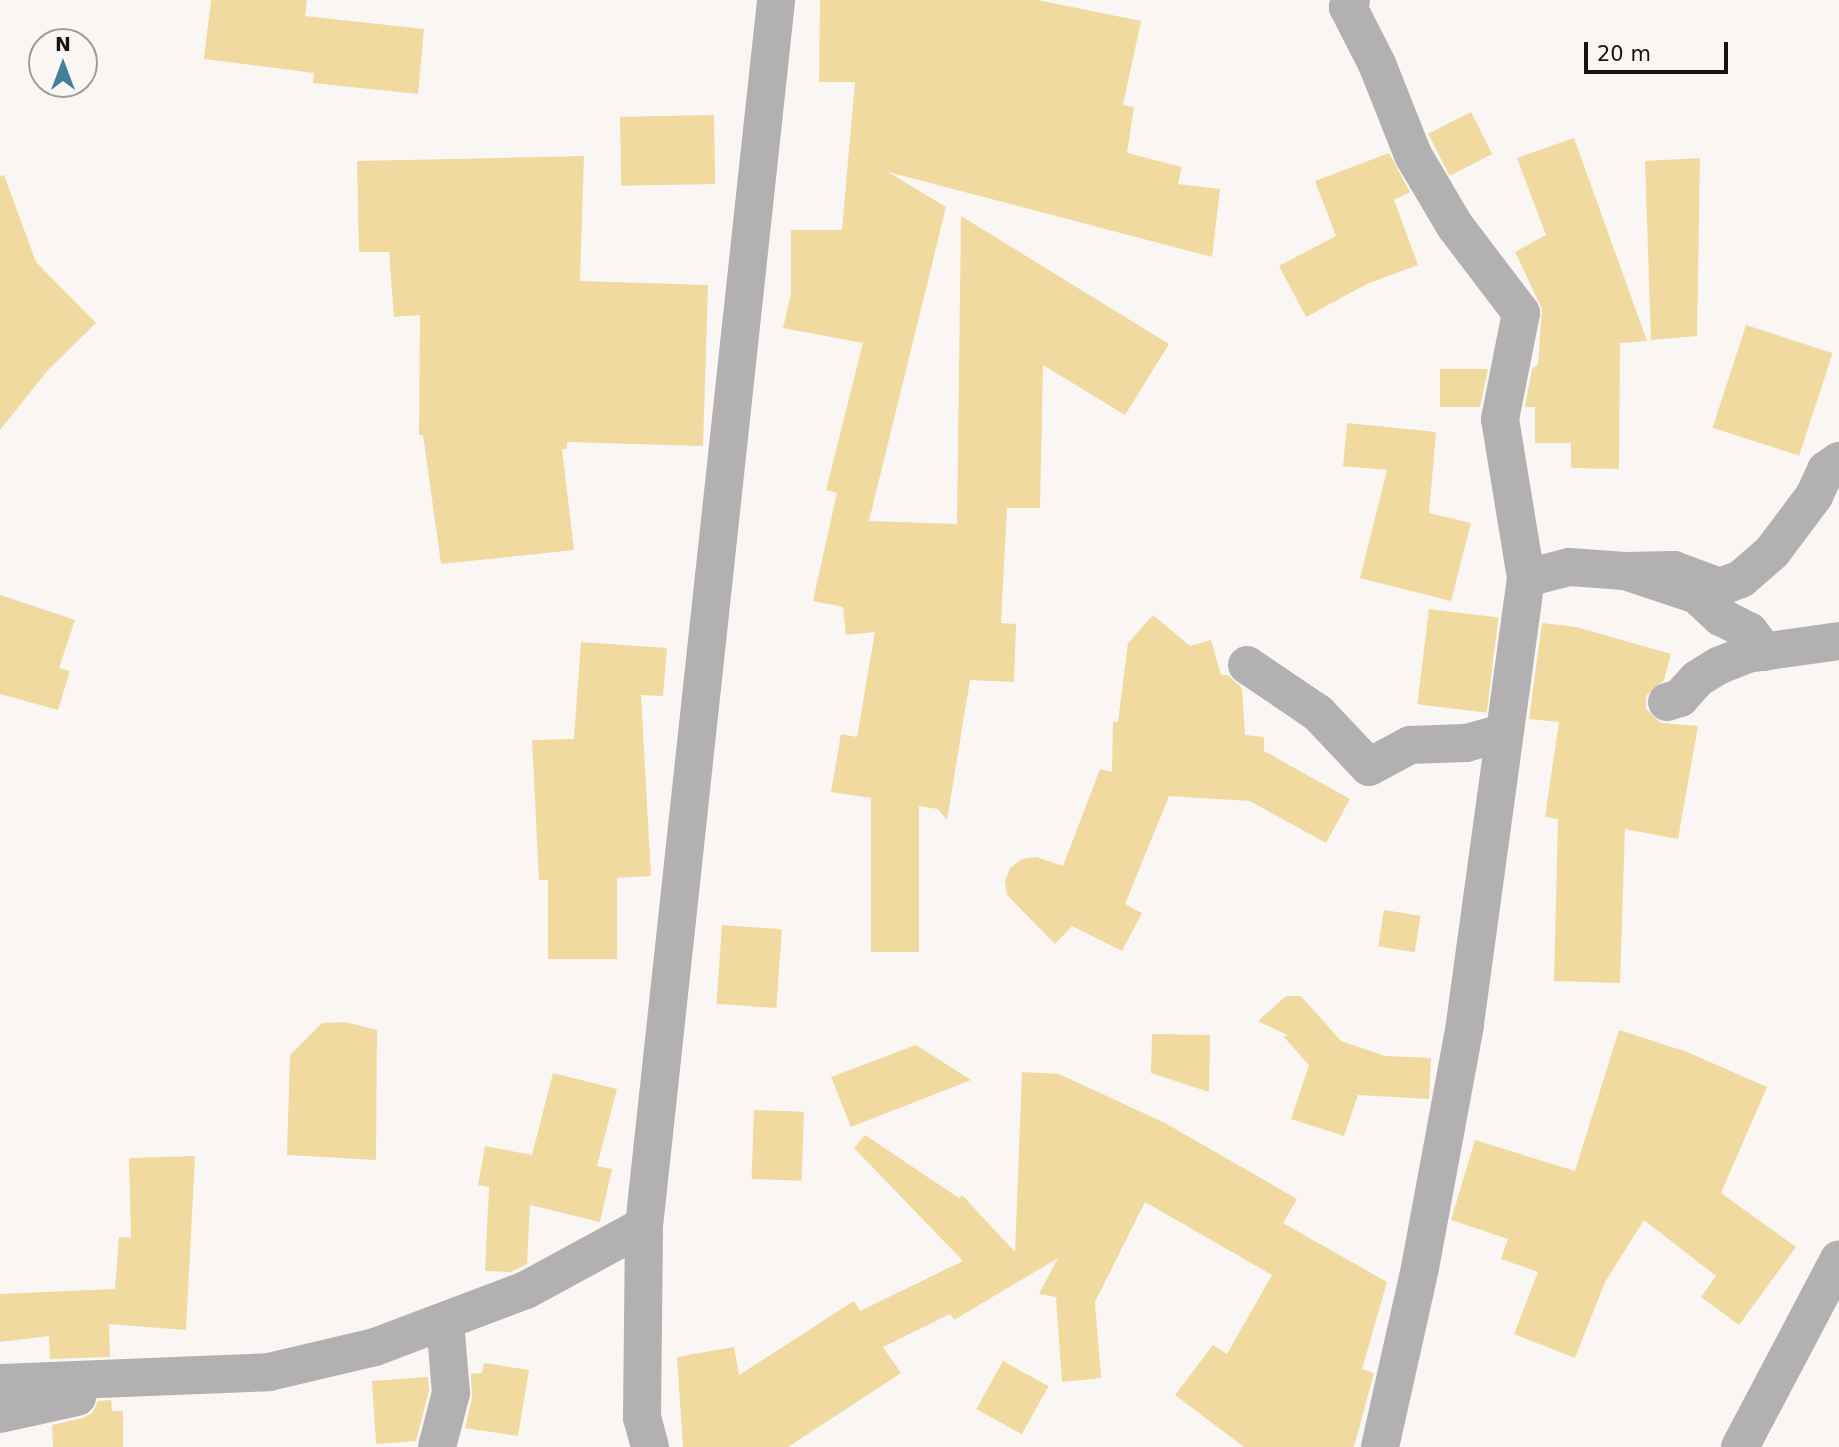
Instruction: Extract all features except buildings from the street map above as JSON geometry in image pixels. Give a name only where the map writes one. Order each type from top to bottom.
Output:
[{"type":"street","points":[[650,1447],[642,1418],[644,1226],[776,0]]},
{"type":"street","points":[[1351,0],[1348,7],[1377,64],[1413,155],[1455,226],[1521,313],[1500,419],[1526,578],[1465,1025],[1420,1268],[1380,1447]]},
{"type":"street","points":[[1526,578],[1569,568],[1674,570],[1720,587],[1741,579],[1772,552],[1814,496],[1826,470],[1839,461]]},
{"type":"street","points":[[1625,571],[1697,595],[1721,617],[1749,631],[1764,652]]},
{"type":"street","points":[[1667,702],[1680,698],[1697,679],[1718,666],[1764,652],[1839,641]]},
{"type":"street","points":[[1247,666],[1318,713],[1369,767],[1410,745],[1466,743],[1503,733]]},
{"type":"street","points":[[0,1383],[269,1373],[375,1347],[445,1322],[526,1290],[644,1226]]},
{"type":"street","points":[[1740,1447],[1839,1259]]},
{"type":"street","points":[[437,1447],[451,1393],[445,1322]]},
{"type":"street","points":[[0,1414],[163,1378]]}]
